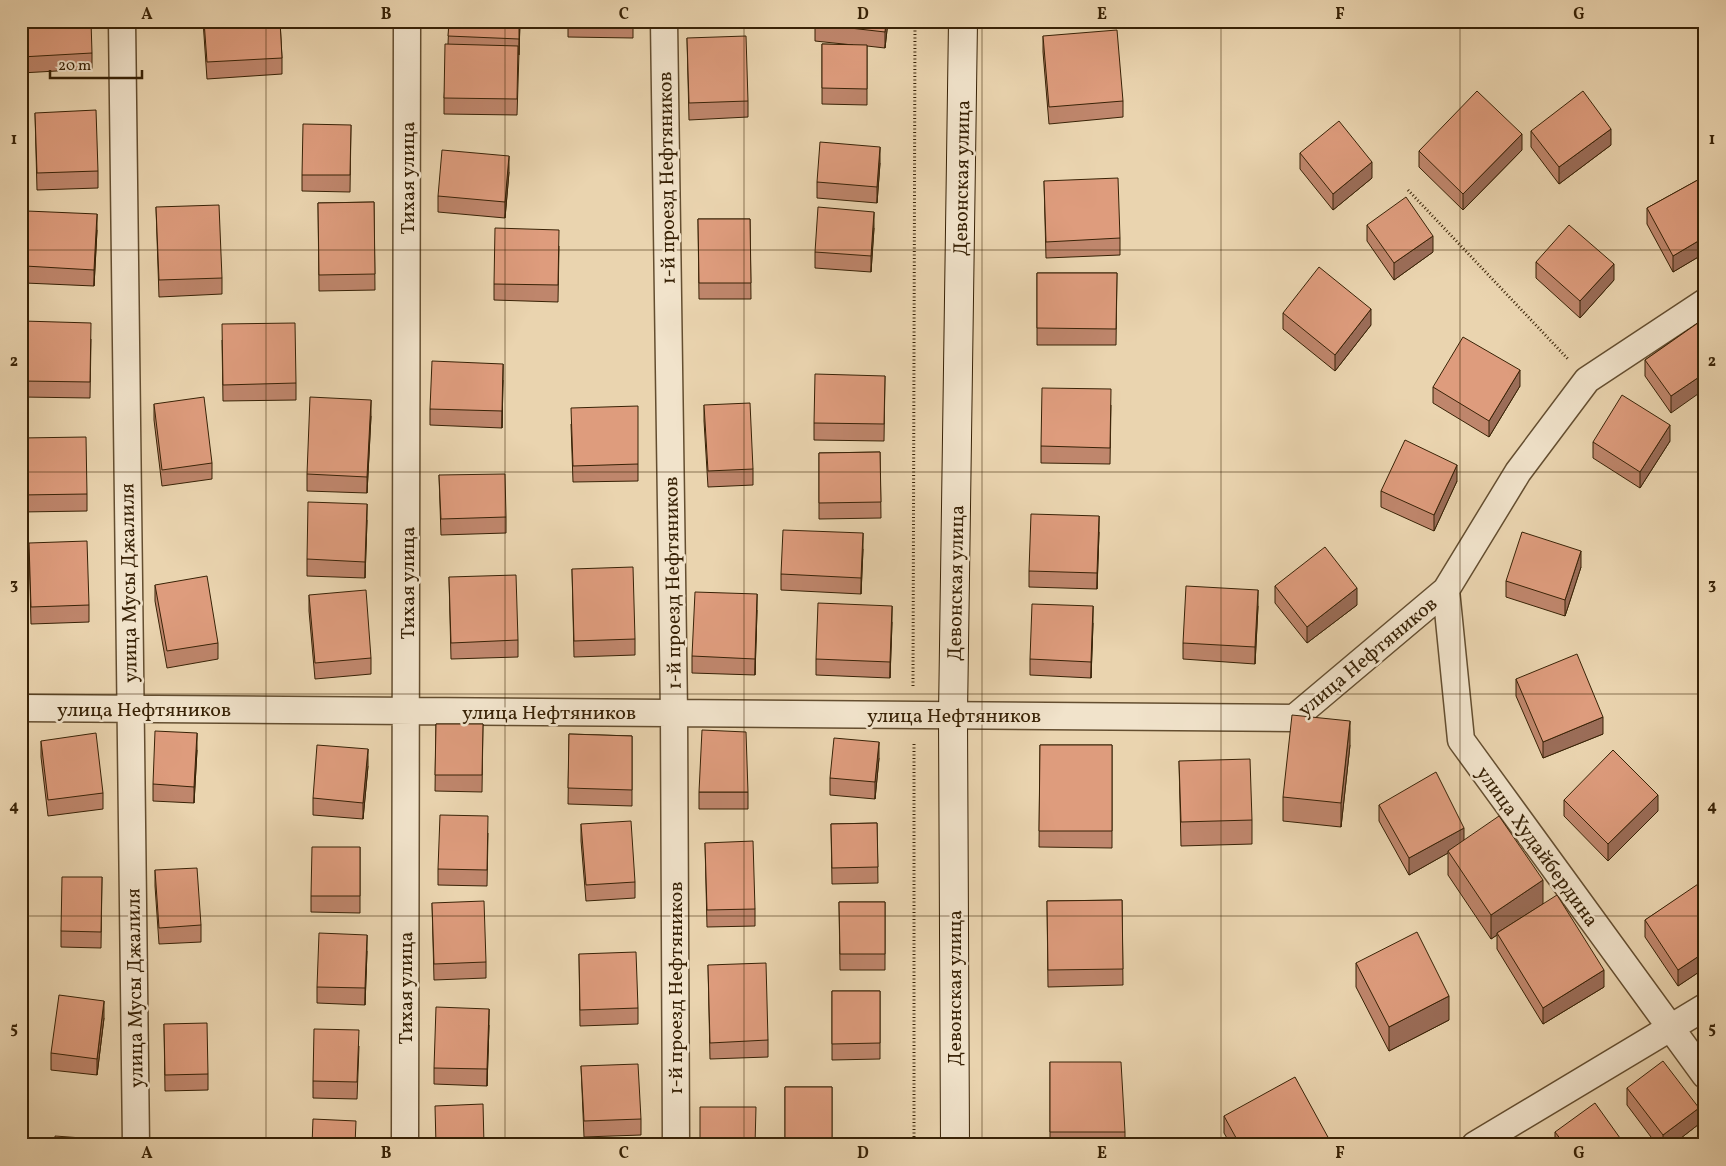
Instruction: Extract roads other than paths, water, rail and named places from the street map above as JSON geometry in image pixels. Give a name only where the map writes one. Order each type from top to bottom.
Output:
[{"type":"main road","name":"Девонская улица","points":[[955,1145],[952,715],[963,21]]},
{"type":"street","name":"улица Мусы Джалиля","points":[[122,21],[136,1145]]},
{"type":"street","name":"Тихая улица","points":[[405,1145],[408,21]]},
{"type":"street","name":"1-й проезд Нефтяников","points":[[664,21],[674,713],[676,1145]]},
{"type":"street","name":"улица Нефтяников","points":[[21,708],[1294,718],[1446,590],[1518,472],[1587,380],[1705,302]]},
{"type":"street","name":"улица Худайбердина","points":[[1446,590],[1461,740],[1705,1075]]},
{"type":"street","points":[[1475,1145],[1705,1007]]}]
